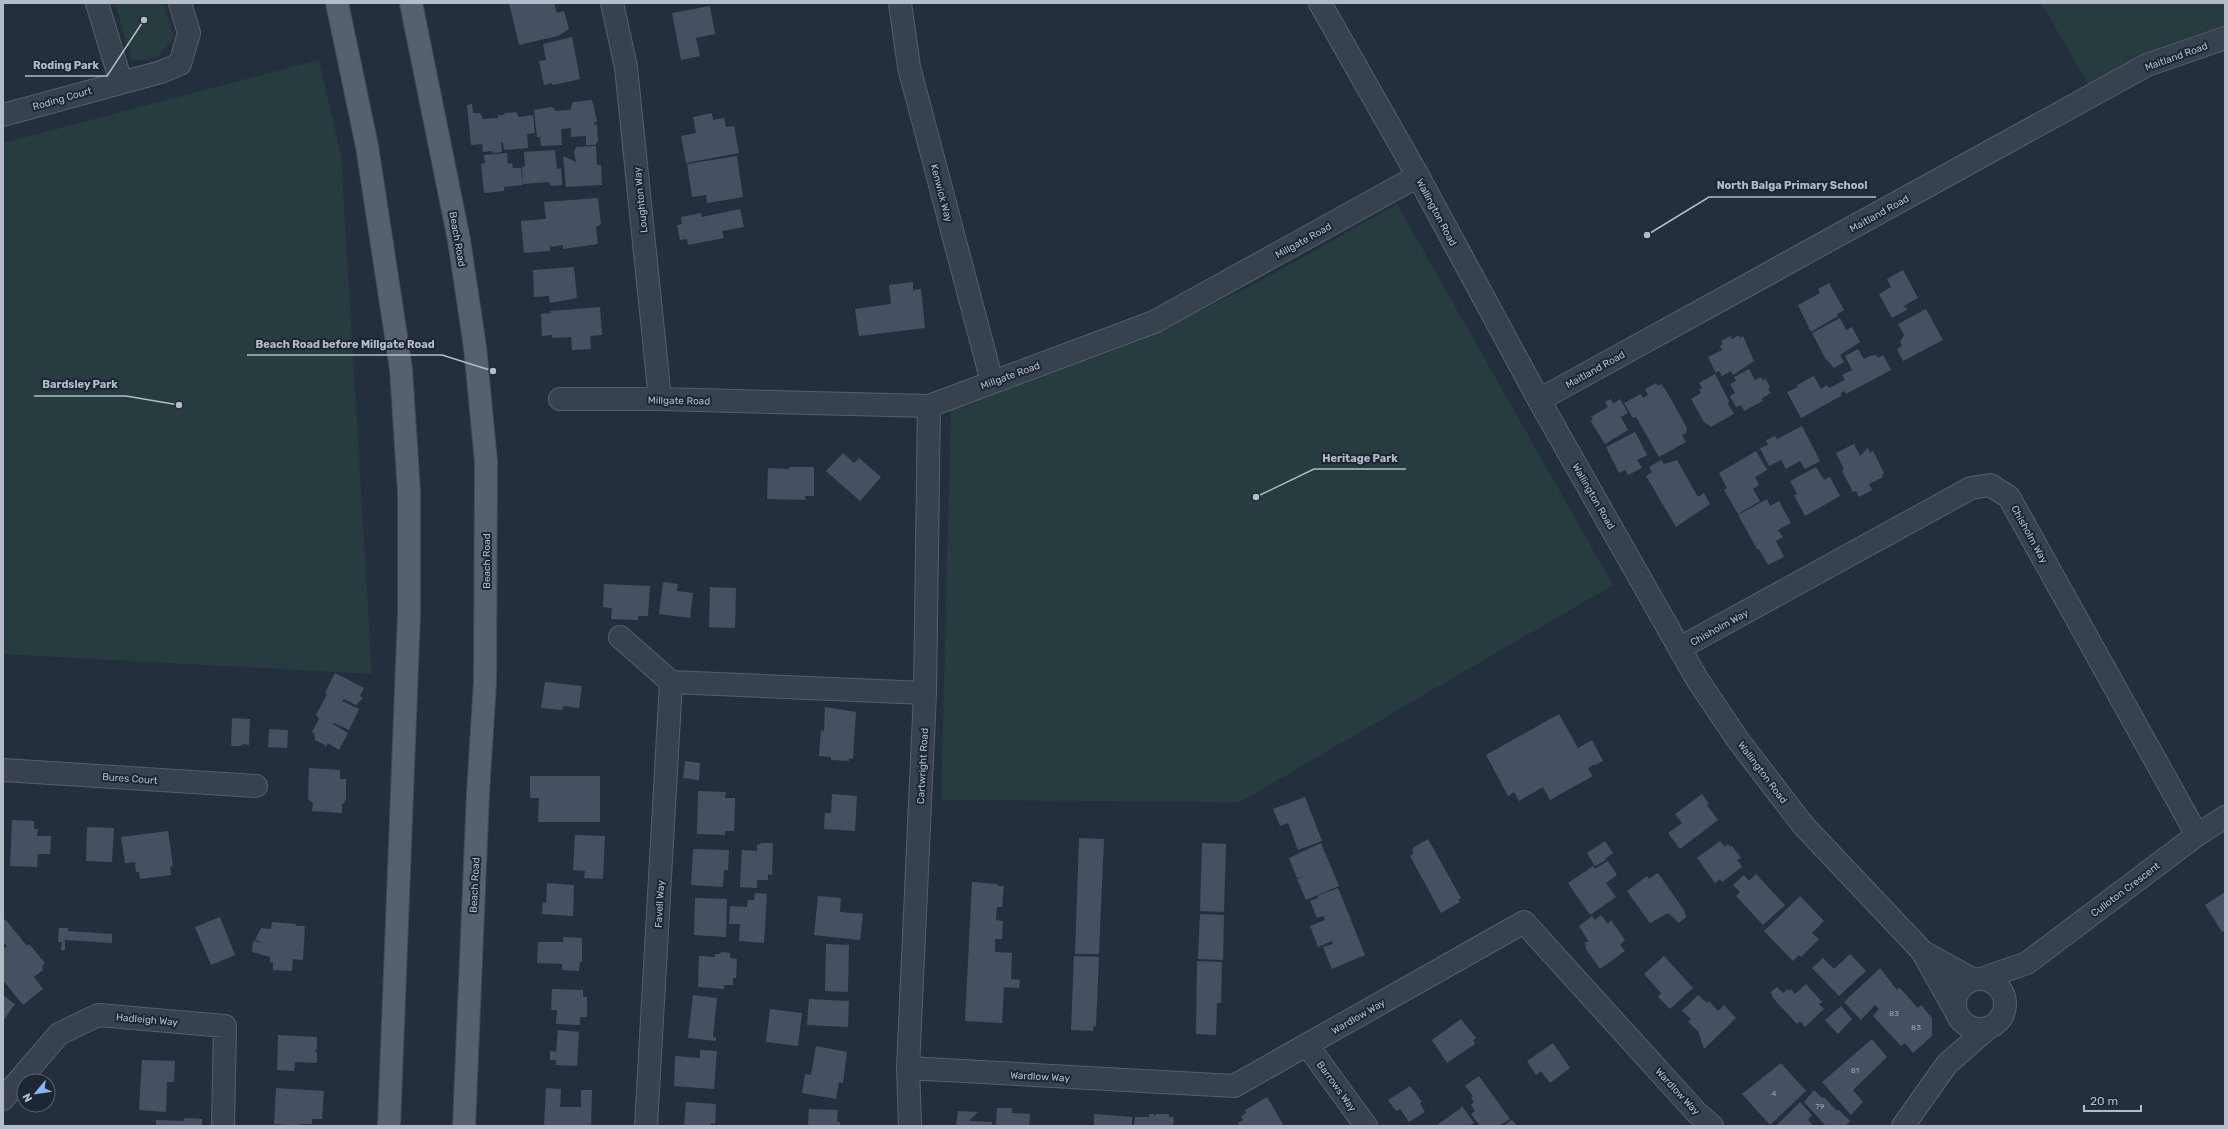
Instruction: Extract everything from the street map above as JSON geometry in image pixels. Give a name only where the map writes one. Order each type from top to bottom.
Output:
[{"type":"main road","points":[[337,3],[367,146],[400,362],[409,492],[409,614],[389,1126]]},
{"type":"main road","name":"Beach Road","points":[[411,3],[459,240],[475,348],[486,462],[485,682],[477,817],[464,1126]]},
{"type":"street","points":[[97,3],[121,82]]},
{"type":"street","name":"Roding Court","points":[[3,115],[161,72],[180,64],[189,33],[180,3]]},
{"type":"street","name":"Loughton Way","points":[[612,3],[626,67],[660,399]]},
{"type":"street","name":"Kenwick Way","points":[[900,3],[908,67],[992,382]]},
{"type":"street","name":"Wallington Road","points":[[1320,3],[1418,176],[1539,400],[1697,679],[1738,740],[1803,825],[1922,951],[1956,1013]]},
{"type":"street","name":"Maitland Road","points":[[1539,400],[2148,65],[2225,38]]},
{"type":"street","name":"Millgate Road","points":[[560,399],[660,399],[929,406],[1154,322],[1418,176]]},
{"type":"street","name":"Cartwright Road","points":[[910,1126],[908,1068],[925,693],[929,406]]},
{"type":"street","name":"Chisholm Way","points":[[1680,648],[1971,488],[1990,485],[2009,497],[2197,835]]},
{"type":"street","points":[[620,637],[671,682],[925,693]]},
{"type":"street","name":"Favell Way","points":[[646,1126],[671,682]]},
{"type":"street","name":"Bures Court","points":[[3,770],[256,786]]},
{"type":"street","name":"Culloton Crescent","points":[[1946,1064],[1956,1013],[1954,1000],[1958,991],[1964,984],[2027,963],[2197,835],[2225,817]]},
{"type":"street","name":"Wardlow Way","points":[[908,1068],[1234,1086],[1524,922],[1696,1112],[1712,1126]]},
{"type":"street","name":"Wallington Road","points":[[1922,951],[1977,979]]},
{"type":"street","name":"Culloton Crescent","points":[[1904,1126],[1946,1064],[2001,1018],[2005,1002],[2027,963]]},
{"type":"street","points":[[1977,979],[1990,980],[2002,993],[2005,1002]]},
{"type":"street","points":[[1956,1013],[1971,1028],[1988,1028]]},
{"type":"street","name":"Hadleigh Way","points":[[3,1099],[59,1034],[98,1015],[225,1026],[223,1126]]},
{"type":"street","name":"Barrows Way","points":[[1307,1045],[1366,1126]]},
{"type":"green space","points":[[115,3],[163,3],[174,38],[157,57],[132,61]]},
{"type":"green space","points":[[2041,3],[2225,3],[2225,31],[2091,89]]},
{"type":"green space","points":[[319,60],[341,156],[372,674],[3,654],[3,143]]},
{"type":"green space","points":[[1397,204],[1613,585],[1240,802],[941,800],[951,409],[1137,342],[1272,275]]},
{"type":"building","points":[[509,3],[554,3],[557,13],[564,11],[569,29],[558,36],[519,45]]},
{"type":"building","points":[[710,6],[715,34],[696,38],[700,56],[681,60],[672,13]]},
{"type":"building","points":[[572,37],[580,79],[553,85],[551,83],[544,85],[539,61],[546,60],[543,44]]},
{"type":"building","points":[[592,100],[597,121],[594,123],[595,125],[597,124],[598,141],[595,145],[586,145],[586,136],[571,137],[571,128],[561,129],[562,145],[541,146],[540,137],[537,137],[534,110],[551,107],[554,108],[555,111],[570,110],[573,102]]},
{"type":"building","points":[[472,104],[473,113],[480,113],[483,119],[498,118],[498,115],[505,115],[504,113],[516,112],[519,117],[533,115],[535,133],[527,134],[528,148],[504,150],[503,142],[501,143],[502,152],[493,153],[492,151],[483,152],[482,144],[471,145],[467,105]]},
{"type":"building","points":[[712,113],[713,120],[724,118],[726,127],[734,126],[739,153],[686,163],[681,136],[696,133],[693,117]]},
{"type":"building","points":[[596,146],[597,165],[601,165],[602,185],[566,187],[563,156],[576,162],[574,152],[576,147]]},
{"type":"building","points":[[555,150],[557,169],[561,168],[562,185],[551,186],[549,182],[523,184],[522,167],[525,166],[524,152]]},
{"type":"building","points":[[507,153],[508,164],[512,163],[513,168],[521,168],[523,185],[504,187],[504,191],[484,193],[481,164],[485,163],[484,155]]},
{"type":"building","points":[[737,156],[743,197],[707,203],[706,195],[692,197],[687,164]]},
{"type":"building","points":[[598,198],[601,224],[596,227],[598,244],[563,249],[563,245],[551,247],[550,244],[550,251],[524,253],[521,221],[546,219],[544,202]]},
{"type":"building","points":[[740,209],[744,227],[722,231],[724,238],[688,245],[687,239],[680,240],[677,225],[682,224],[681,217],[701,213],[702,217]]},
{"type":"building","points":[[574,267],[577,298],[550,303],[549,296],[534,297],[533,270]]},
{"type":"building","points":[[1903,270],[1918,298],[1903,306],[1908,309],[1892,318],[1879,294],[1891,287],[1887,279]]},
{"type":"building","points":[[913,282],[913,290],[921,289],[925,328],[859,336],[855,309],[891,304],[889,285]]},
{"type":"building","points":[[1829,283],[1844,310],[1837,314],[1838,316],[1811,332],[1798,305],[1820,293],[1818,289]]},
{"type":"building","points":[[600,307],[602,335],[590,336],[591,349],[572,350],[571,337],[552,338],[552,335],[542,336],[541,314],[551,313],[550,311]]},
{"type":"building","points":[[1926,309],[1943,340],[1903,361],[1897,349],[1902,346],[1900,342],[1904,335],[1898,324]]},
{"type":"building","points":[[1840,318],[1846,330],[1852,327],[1860,342],[1840,355],[1844,362],[1834,368],[1825,358],[1812,333]]},
{"type":"building","points":[[1739,335],[1740,338],[1743,336],[1754,361],[1733,375],[1731,371],[1722,376],[1719,371],[1716,373],[1708,357],[1722,350],[1720,346],[1723,344],[1721,341],[1730,336],[1732,339]]},
{"type":"building","points":[[1858,349],[1864,359],[1876,355],[1878,358],[1883,355],[1891,370],[1846,394],[1841,384],[1844,391],[1841,393],[1841,396],[1801,418],[1787,392],[1798,387],[1797,385],[1814,376],[1821,389],[1827,385],[1829,388],[1845,380],[1842,375],[1852,370],[1845,356]]},
{"type":"building","points":[[1749,369],[1755,380],[1761,377],[1763,381],[1765,378],[1770,387],[1768,389],[1771,393],[1761,399],[1763,401],[1744,411],[1741,405],[1736,407],[1730,396],[1735,393],[1730,384],[1736,381],[1734,377]]},
{"type":"building","points":[[1715,374],[1734,414],[1711,427],[1704,422],[1691,399],[1701,393],[1699,390],[1702,388],[1699,383]]},
{"type":"building","points":[[1656,383],[1658,386],[1661,384],[1667,392],[1687,428],[1686,433],[1682,435],[1686,442],[1659,457],[1636,417],[1633,418],[1624,403],[1641,394],[1643,398],[1648,395],[1645,389]]},
{"type":"building","points":[[1611,399],[1613,404],[1620,399],[1628,413],[1621,417],[1628,430],[1605,444],[1591,422],[1593,417],[1589,418],[1608,407],[1605,402]]},
{"type":"building","points":[[1802,426],[1820,461],[1805,469],[1800,461],[1786,469],[1781,460],[1769,466],[1760,448],[1768,445],[1766,440],[1775,436],[1777,439]]},
{"type":"building","points":[[1635,432],[1647,455],[1637,460],[1642,468],[1628,475],[1625,470],[1619,473],[1606,447]]},
{"type":"building","points":[[1854,444],[1860,456],[1868,448],[1870,453],[1873,451],[1884,473],[1882,475],[1883,477],[1869,484],[1872,490],[1859,497],[1856,491],[1853,492],[1842,471],[1844,469],[1836,453]]},
{"type":"building","points":[[1756,451],[1767,470],[1755,477],[1759,485],[1753,489],[1760,501],[1738,514],[1724,490],[1727,488],[1719,473]]},
{"type":"building","points":[[843,453],[854,463],[859,458],[881,477],[860,501],[826,471]]},
{"type":"building","points":[[1661,460],[1664,464],[1677,460],[1698,497],[1704,493],[1710,504],[1676,527],[1646,476],[1652,472],[1649,467]]},
{"type":"building","points":[[789,467],[814,467],[814,496],[805,496],[806,500],[767,499],[768,468],[789,469]]},
{"type":"building","points":[[1816,467],[1824,480],[1830,477],[1840,496],[1805,516],[1794,495],[1797,494],[1790,481]]},
{"type":"building","points":[[1767,499],[1770,506],[1779,501],[1791,523],[1778,530],[1783,537],[1776,541],[1784,557],[1768,565],[1759,549],[1757,549],[1738,515]]},
{"type":"building","points":[[663,582],[678,584],[677,591],[693,593],[690,618],[659,614]]},
{"type":"building","points":[[604,584],[650,586],[648,616],[638,616],[638,620],[611,619],[612,608],[603,607]]},
{"type":"building","points":[[710,587],[736,588],[735,628],[709,627]]},
{"type":"building","points":[[335,673],[364,688],[360,696],[363,698],[356,705],[344,699],[342,701],[359,709],[349,730],[334,723],[333,724],[348,733],[339,750],[328,743],[325,748],[325,745],[315,740],[314,732],[311,734],[319,719],[316,715],[327,694],[325,693]]},
{"type":"building","points":[[545,682],[582,686],[579,708],[563,706],[562,710],[541,708]]},
{"type":"building","points":[[825,707],[856,712],[853,759],[849,758],[849,761],[831,760],[831,757],[819,756],[821,730],[824,731]]},
{"type":"building","points":[[1559,714],[1578,748],[1592,740],[1603,761],[1592,765],[1588,769],[1593,776],[1550,800],[1543,787],[1519,801],[1514,792],[1508,796],[1486,755]]},
{"type":"building","points":[[232,718],[250,719],[249,745],[243,744],[241,746],[231,746]]},
{"type":"building","points":[[269,729],[288,730],[287,748],[268,747]]},
{"type":"building","points":[[685,761],[700,763],[699,780],[683,778]]},
{"type":"building","points":[[309,768],[340,770],[340,779],[346,779],[346,798],[344,804],[342,803],[342,813],[312,811],[313,803],[308,799]]},
{"type":"building","points":[[530,776],[600,776],[600,822],[538,822],[539,798],[530,798]]},
{"type":"building","points":[[698,791],[726,792],[725,798],[735,798],[734,831],[725,831],[725,835],[697,834]]},
{"type":"building","points":[[832,794],[857,796],[855,831],[824,829],[825,813],[831,813]]},
{"type":"building","points":[[1702,794],[1709,804],[1707,805],[1718,820],[1680,849],[1668,833],[1682,823],[1675,814]]},
{"type":"building","points":[[1305,797],[1322,841],[1298,850],[1288,823],[1280,826],[1273,809]]},
{"type":"building","points":[[12,820],[34,821],[34,829],[38,829],[37,836],[51,836],[50,854],[38,854],[37,867],[10,866]]},
{"type":"building","points":[[87,827],[114,828],[112,862],[86,861]]},
{"type":"building","points":[[168,831],[173,866],[170,867],[171,875],[140,879],[139,872],[136,872],[135,862],[125,863],[121,837]]},
{"type":"building","points":[[575,835],[605,836],[603,879],[584,878],[585,871],[573,870]]},
{"type":"building","points":[[1079,838],[1104,839],[1099,954],[1075,954]]},
{"type":"building","points":[[1428,839],[1461,898],[1458,900],[1460,902],[1441,913],[1410,856],[1414,853],[1412,850],[1414,847]]},
{"type":"building","points":[[1605,841],[1613,853],[1605,859],[1606,860],[1595,866],[1587,853]]},
{"type":"building","points":[[1720,841],[1725,847],[1728,844],[1730,847],[1732,846],[1741,858],[1737,860],[1742,867],[1722,882],[1720,879],[1715,883],[1697,858]]},
{"type":"building","points":[[762,843],[773,843],[772,875],[768,874],[768,880],[757,880],[757,888],[740,887],[742,850],[757,851],[757,845]]},
{"type":"building","points":[[1202,843],[1226,844],[1224,912],[1200,911]]},
{"type":"building","points":[[1321,843],[1339,886],[1306,900],[1297,879],[1304,876],[1297,878],[1289,858]]},
{"type":"building","points":[[693,849],[729,850],[728,870],[724,870],[723,887],[691,885]]},
{"type":"building","points":[[1608,861],[1617,875],[1606,883],[1616,897],[1590,915],[1568,883],[1593,866],[1595,869]]},
{"type":"building","points":[[1658,873],[1684,910],[1686,917],[1679,923],[1668,913],[1650,923],[1627,891],[1647,876],[1649,879]]},
{"type":"building","points":[[1756,874],[1785,905],[1763,925],[1736,896],[1740,892],[1733,885],[1744,875],[1749,881]]},
{"type":"building","points":[[972,882],[998,884],[998,886],[1004,886],[1002,907],[997,907],[996,920],[1003,921],[1002,939],[995,939],[995,952],[1012,953],[1011,979],[1020,980],[1019,988],[1004,987],[1002,1023],[965,1021]]},
{"type":"building","points":[[547,883],[574,885],[573,916],[542,914],[543,902],[546,903]]},
{"type":"building","points":[[1338,888],[1365,955],[1332,969],[1323,947],[1333,944],[1332,941],[1318,947],[1310,926],[1325,920],[1323,916],[1317,918],[1310,901],[1318,898],[1317,896]]},
{"type":"building","points":[[2225,892],[2225,930],[2222,932],[2205,905]]},
{"type":"building","points":[[755,893],[767,894],[764,943],[739,941],[740,924],[729,924],[730,906],[747,907],[748,900],[754,900]]},
{"type":"building","points":[[818,896],[841,898],[840,912],[863,914],[860,940],[814,935]]},
{"type":"building","points":[[1800,896],[1824,921],[1812,933],[1819,939],[1801,957],[1799,955],[1793,961],[1764,931]]},
{"type":"building","points":[[695,898],[727,899],[726,937],[694,935]]},
{"type":"building","points":[[1200,914],[1224,915],[1223,960],[1198,959]]},
{"type":"building","points":[[1601,915],[1608,924],[1611,920],[1625,940],[1620,945],[1625,951],[1600,969],[1586,949],[1585,942],[1589,942],[1579,926],[1592,916],[1595,920]]},
{"type":"building","points":[[220,917],[235,955],[211,965],[195,927]]},
{"type":"building","points":[[5,919],[27,946],[29,944],[45,963],[42,966],[43,970],[34,977],[43,989],[23,1005],[3,980],[3,949],[7,946],[3,942],[3,921]]},
{"type":"building","points":[[272,922],[305,926],[303,960],[293,959],[292,971],[273,970],[273,963],[270,962],[270,957],[252,952],[253,941],[264,943],[255,940],[261,928],[271,929]]},
{"type":"building","points":[[59,928],[69,928],[67,931],[112,934],[112,943],[65,940],[65,950],[61,950],[62,942],[58,942]]},
{"type":"building","points":[[563,937],[582,938],[582,962],[580,962],[579,971],[562,970],[562,964],[537,963],[538,942],[563,942]]},
{"type":"building","points":[[826,944],[849,945],[848,992],[825,991]]},
{"type":"building","points":[[721,952],[730,953],[730,958],[737,959],[736,978],[733,978],[733,985],[724,985],[724,989],[698,987],[699,956],[715,957],[715,954],[720,954]]},
{"type":"building","points":[[1850,954],[1866,971],[1839,996],[1812,968],[1823,958],[1834,969]]},
{"type":"building","points":[[1074,956],[1099,957],[1096,1026],[1093,1027],[1093,1031],[1071,1030]]},
{"type":"building","points":[[1664,956],[1693,988],[1670,1009],[1658,997],[1661,993],[1644,974]]},
{"type":"building","points":[[1197,961],[1222,962],[1221,1003],[1217,1003],[1216,1035],[1196,1034]]},
{"type":"building","points":[[1880,968],[1897,990],[1899,987],[1918,1008],[1921,1005],[1932,1018],[1932,1036],[1913,1053],[1905,1043],[1901,1046],[1873,1016],[1879,1009],[1875,1005],[1861,1020],[1844,1002]]},
{"type":"building","points":[[1806,984],[1822,1002],[1819,1004],[1824,1009],[1805,1027],[1800,1021],[1797,1024],[1773,998],[1771,992],[1777,987],[1783,993],[1788,989],[1789,991],[1791,989],[1795,994]]},
{"type":"building","points":[[552,989],[583,990],[583,997],[587,997],[587,1017],[580,1017],[580,1025],[556,1024],[557,1010],[551,1010]]},
{"type":"building","points":[[3,995],[15,1004],[3,1021]]},
{"type":"building","points":[[693,995],[717,998],[713,1037],[716,1038],[716,1041],[688,1038]]},
{"type":"building","points":[[1698,995],[1707,1003],[1709,1001],[1718,1011],[1724,1005],[1736,1018],[1704,1049],[1698,1031],[1688,1022],[1691,1019],[1682,1011]]},
{"type":"building","points":[[809,999],[849,1001],[848,1027],[807,1025]]},
{"type":"building","points":[[1841,1006],[1852,1019],[1838,1034],[1825,1020]]},
{"type":"building","points":[[770,1009],[802,1013],[798,1046],[766,1042]]},
{"type":"building","points":[[1461,1019],[1476,1038],[1473,1040],[1475,1044],[1447,1063],[1432,1040]]},
{"type":"building","points":[[558,1030],[579,1032],[577,1066],[556,1065],[556,1060],[550,1060],[550,1051],[556,1052]]},
{"type":"building","points":[[278,1035],[317,1037],[317,1049],[315,1050],[317,1053],[317,1063],[295,1062],[294,1071],[277,1070]]},
{"type":"building","points":[[1872,1039],[1887,1057],[1853,1090],[1863,1102],[1851,1115],[1822,1082]]},
{"type":"building","points":[[1553,1043],[1570,1068],[1550,1083],[1541,1071],[1536,1075],[1527,1061]]},
{"type":"building","points":[[816,1046],[847,1052],[843,1083],[839,1082],[836,1099],[802,1093],[805,1074],[811,1075]]},
{"type":"building","points":[[700,1050],[717,1051],[714,1089],[674,1086],[675,1056],[700,1058]]},
{"type":"building","points":[[142,1060],[175,1061],[174,1082],[167,1082],[166,1112],[139,1110]]},
{"type":"building","points":[[1781,1063],[1806,1091],[1770,1125],[1742,1094]]},
{"type":"building","points":[[1479,1076],[1510,1119],[1499,1126],[1480,1126],[1471,1114],[1475,1111],[1471,1105],[1474,1102],[1471,1098],[1473,1096],[1465,1086]]},
{"type":"building","points":[[1410,1086],[1422,1102],[1420,1103],[1425,1112],[1409,1122],[1400,1109],[1396,1111],[1388,1100]]},
{"type":"building","points":[[276,1088],[324,1091],[322,1119],[312,1119],[312,1124],[300,1124],[300,1126],[274,1124]]},
{"type":"building","points":[[546,1088],[561,1089],[560,1107],[581,1107],[581,1090],[592,1090],[591,1126],[544,1126]]},
{"type":"building","points":[[1814,1090],[1822,1098],[1824,1097],[1837,1111],[1838,1109],[1850,1121],[1846,1126],[1826,1126],[1804,1102]]},
{"type":"building","points":[[1267,1097],[1284,1126],[1240,1126],[1238,1123],[1243,1120],[1241,1116],[1246,1113],[1245,1110]]},
{"type":"building","points":[[686,1102],[716,1104],[715,1124],[711,1123],[711,1126],[684,1126]]},
{"type":"building","points":[[1800,1102],[1812,1115],[1808,1120],[1812,1124],[1811,1126],[1776,1126]]},
{"type":"building","points":[[1462,1106],[1474,1123],[1469,1126],[1440,1126],[1438,1124],[1460,1109]]},
{"type":"building","points":[[997,1108],[1012,1108],[1012,1113],[1030,1114],[1029,1126],[996,1125]]},
{"type":"building","points":[[809,1109],[838,1110],[837,1122],[840,1122],[840,1126],[808,1126]]},
{"type":"building","points":[[958,1111],[978,1112],[969,1121],[992,1122],[992,1126],[956,1126]]},
{"type":"building","points":[[1094,1114],[1132,1117],[1132,1126],[1094,1126]]},
{"type":"building","points":[[1149,1114],[1154,1114],[1154,1117],[1156,1114],[1169,1114],[1169,1117],[1174,1117],[1173,1126],[1134,1126],[1135,1117],[1149,1117]]},
{"type":"building","points":[[185,1118],[202,1119],[202,1126],[156,1126],[156,1120],[183,1121]]},
{"type":"building","points":[[1512,1120],[1517,1126],[1503,1126]]},
{"type":"place","name":"Roding Park","points":[[144,20]]},
{"type":"place","name":"North Balga Primary School","points":[[1647,235]]},
{"type":"place","name":"Beach Road before Millgate Road","points":[[493,371]]},
{"type":"place","name":"Bardsley Park","points":[[179,405]]},
{"type":"place","name":"Heritage Park","points":[[1256,497]]}]
